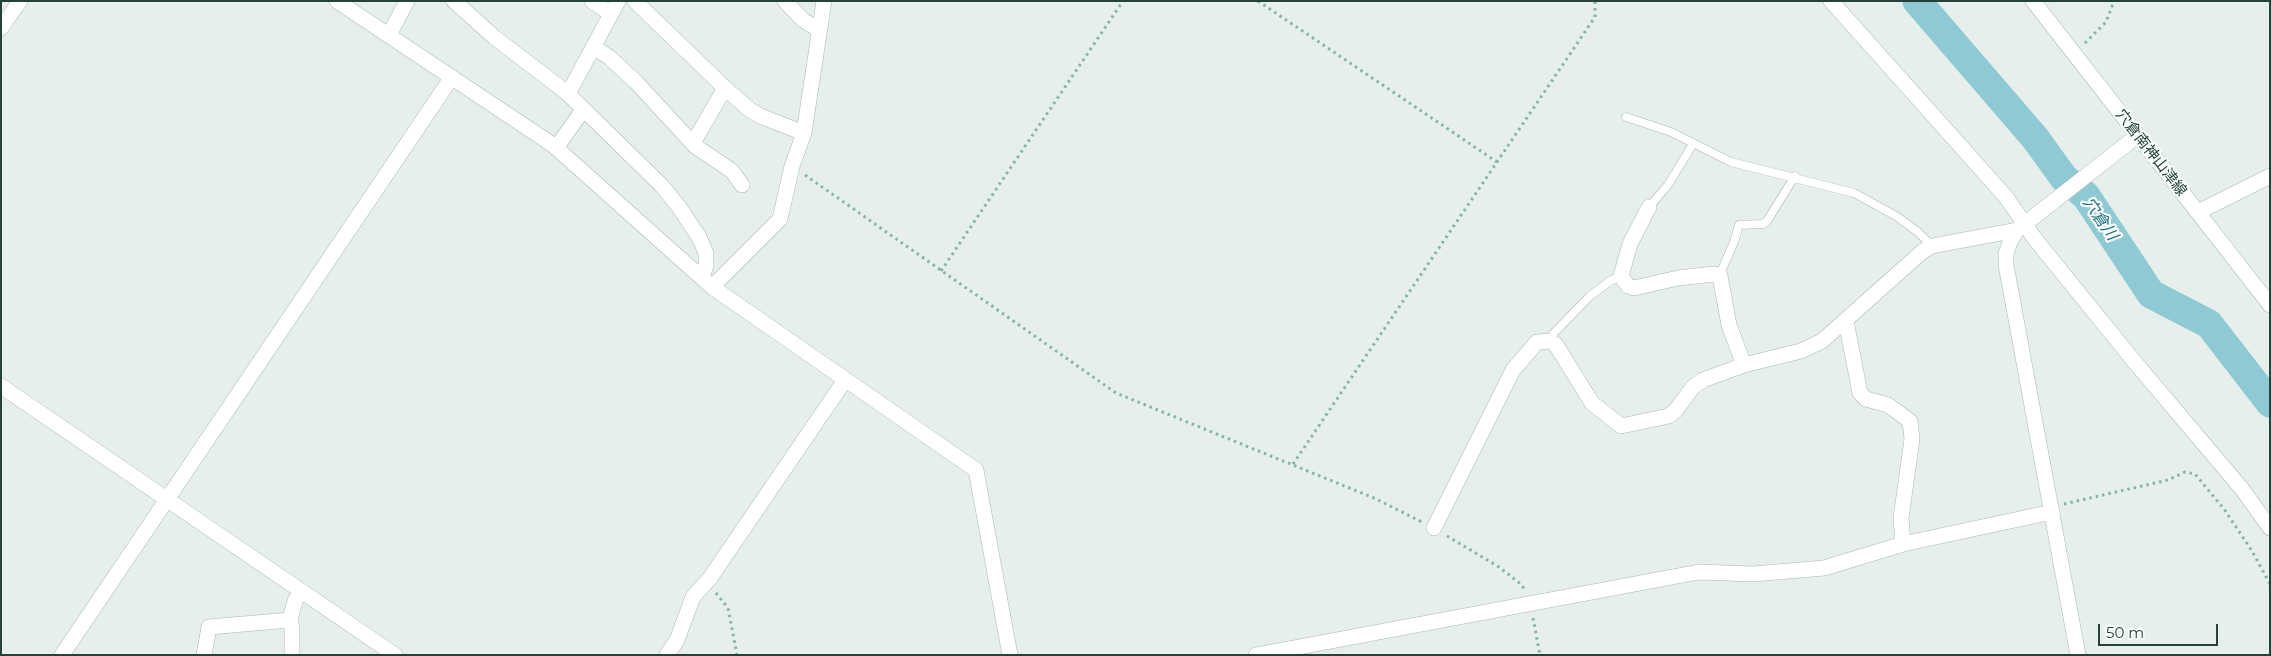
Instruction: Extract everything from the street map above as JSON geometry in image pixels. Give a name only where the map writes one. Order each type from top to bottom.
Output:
[{"type":"street","points":[[1,28],[20,1]]},
{"type":"street","points":[[337,1],[389,34],[556,148],[707,283],[976,470],[1010,655]]},
{"type":"street","points":[[389,34],[407,1]]},
{"type":"street","points":[[454,1],[494,38],[568,94],[662,186],[679,207],[706,253],[707,283]]},
{"type":"street","points":[[568,94],[614,8],[592,1]]},
{"type":"street","points":[[635,1],[725,88],[760,116],[804,133]]},
{"type":"street","points":[[785,1],[803,20],[819,30]]},
{"type":"street","points":[[707,283],[780,219],[792,166],[804,133],[824,1]]},
{"type":"street","points":[[1831,1],[2006,197],[2024,225],[2133,360],[2242,489],[2270,528]]},
{"type":"street","name":"穴倉南神山津線","points":[[2033,1],[2270,305]]},
{"type":"street","points":[[594,46],[636,82],[693,143],[732,171],[742,185]]},
{"type":"street","points":[[62,655],[452,77]]},
{"type":"street","points":[[693,143],[725,88]]},
{"type":"street","points":[[556,148],[583,110]]},
{"type":"street","points":[[2078,655],[2006,265],[2006,254],[2010,242],[2024,225],[2137,136]]},
{"type":"street","points":[[2198,212],[2270,176]]},
{"type":"street","points":[[1649,207],[1630,244],[1621,276],[1628,286],[1634,288],[1678,278],[1719,276],[1722,281],[1729,325],[1744,365]]},
{"type":"street","points":[[1434,528],[1513,370],[1537,342],[1550,340],[1556,346],[1592,403],[1621,426],[1669,416],[1676,410],[1692,388],[1703,380],[1744,365],[1801,351],[1822,341],[1923,251],[1932,246],[2024,225]]},
{"type":"street","points":[[1846,321],[1860,393],[1866,398],[1888,405],[1910,421],[1912,440],[1901,518],[1903,544]]},
{"type":"street","points":[[667,655],[677,640],[693,597],[710,578],[845,380]]},
{"type":"street","points":[[1,386],[394,655]]},
{"type":"street","points":[[1256,655],[1699,572],[1754,574],[1824,568],[1903,544],[2052,510]]},
{"type":"street","points":[[292,655],[290,620],[301,591]]},
{"type":"street","points":[[204,655],[209,627],[290,620]]},
{"type":"lane","points":[[1626,117],[1671,132],[1731,162],[1795,176],[1854,193],[1871,201],[1918,232],[1932,246]]},
{"type":"lane","points":[[1649,207],[1668,185],[1693,144]]},
{"type":"lane","points":[[1719,276],[1734,242],[1739,225],[1763,224],[1767,221],[1795,176]]},
{"type":"lane","points":[[1550,340],[1553,334],[1590,296],[1610,281],[1621,276]]},
{"type":"path","points":[[941,271],[1123,1]]},
{"type":"path","points":[[1258,1],[1497,162]]},
{"type":"path","points":[[1293,464],[1595,17],[1595,1]]},
{"type":"path","points":[[2072,53],[2090,39],[2106,22],[2114,1]]},
{"type":"path","points":[[792,166],[1116,393],[1374,498],[1434,528],[1499,567],[1522,585],[1530,604],[1540,655]]},
{"type":"path","points":[[2052,510],[2168,480],[2185,472],[2195,474],[2224,509],[2252,551],[2270,584]]},
{"type":"path","points":[[705,583],[722,599],[728,608],[737,655]]},
{"type":"waterway","name":"穴倉川","points":[[1917,1],[2035,138],[2064,178],[2086,196],[2151,294],[2209,324],[2270,403]]}]
